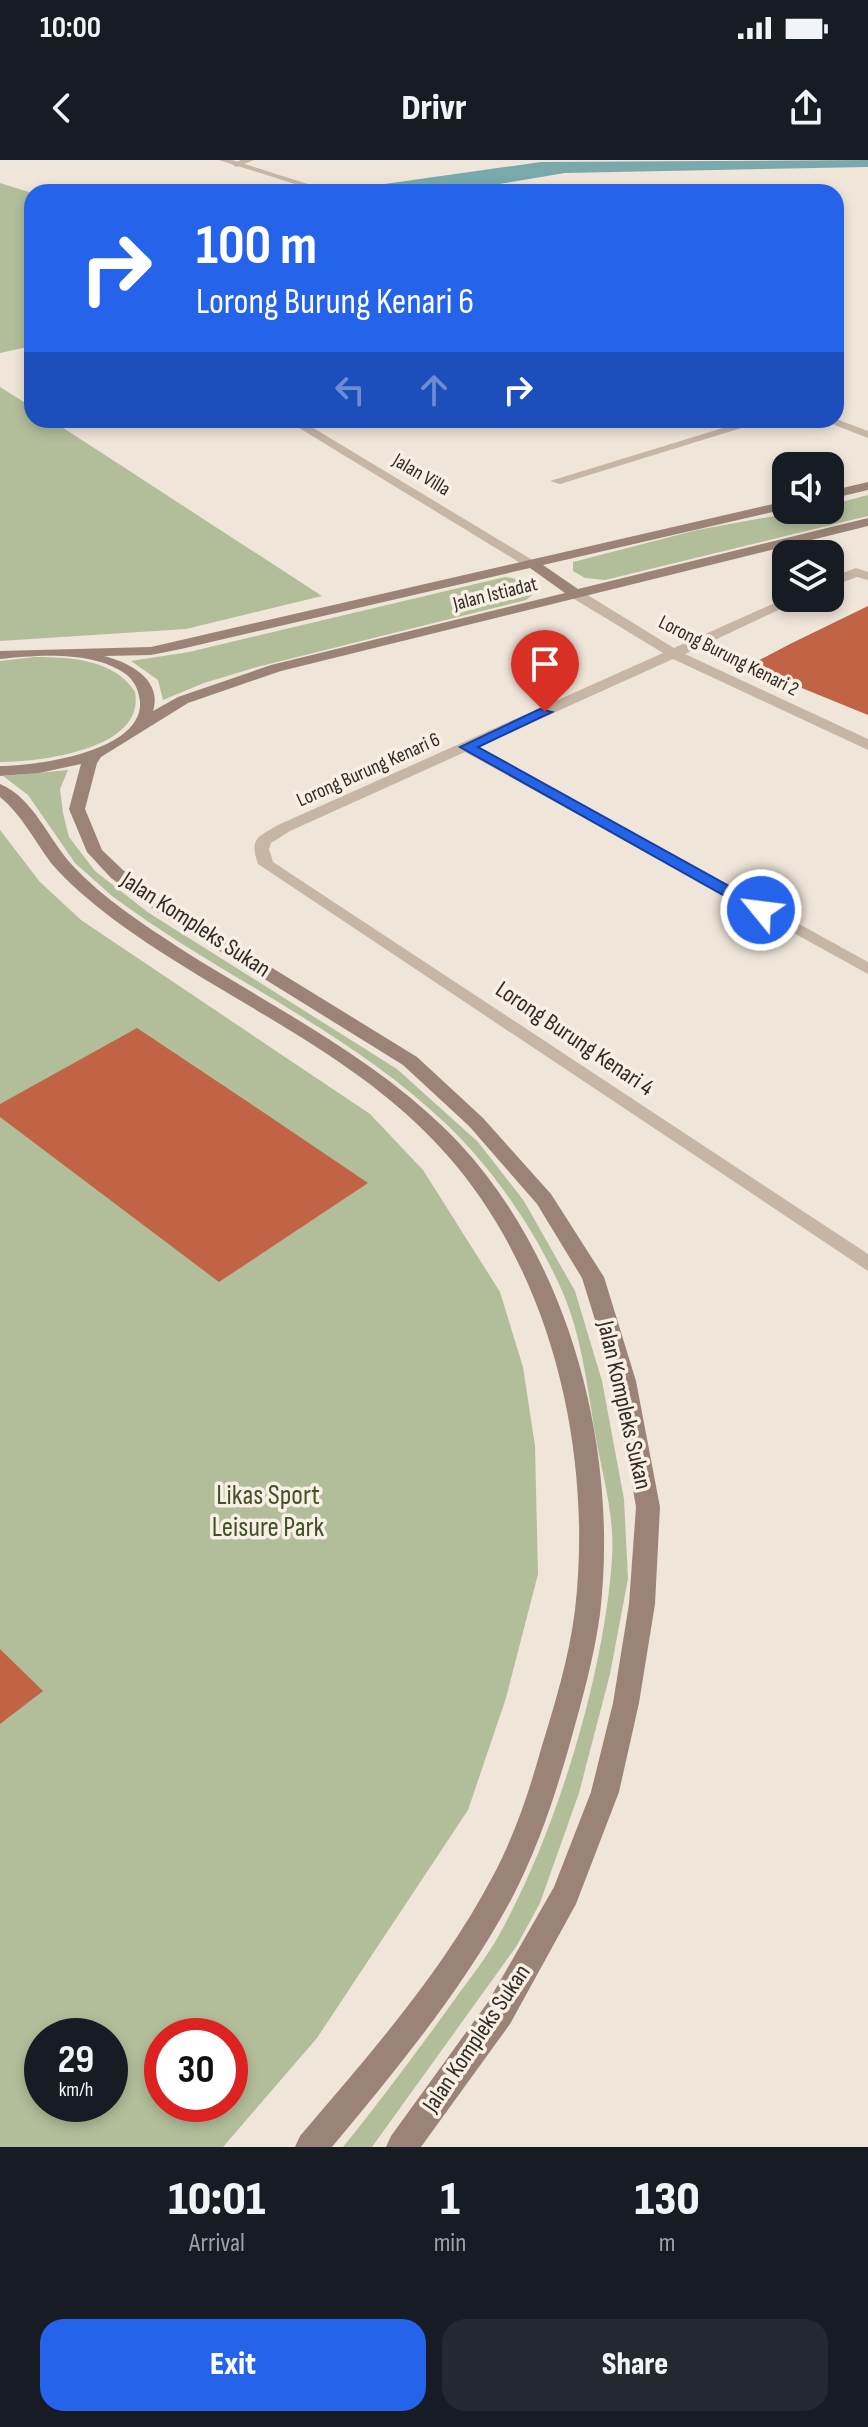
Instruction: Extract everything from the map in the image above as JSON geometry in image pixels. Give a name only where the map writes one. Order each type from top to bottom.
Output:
[{"type":"main road","points":[[844,489],[868,476]]},
{"type":"main road","points":[[844,492],[868,486]]},
{"type":"main road","name":"Jalan Istiadat","points":[[69,652],[151,651],[181,645],[772,508]]},
{"type":"main road","name":"Jalan Istiadat","points":[[0,771],[52,767],[95,755],[183,700],[240,678],[868,522]]},
{"type":"main road","points":[[532,564],[576,594]]},
{"type":"main road","points":[[0,655],[69,652],[102,659],[128,671],[144,687],[148,706],[139,725]]},
{"type":"main road","name":"Jalan Kompleks Sukan","points":[[95,755],[89,763],[77,809],[95,852],[117,874],[169,912],[410,1061],[476,1122],[544,1199],[593,1277],[625,1381],[648,1507],[642,1604],[626,1703],[605,1792],[566,1894],[499,2013],[402,2147]]},
{"type":"main road","name":"Jalan Kompleks Sukan","points":[[0,789],[33,822],[63,866],[137,928],[298,1024],[424,1120],[483,1185],[541,1285],[563,1340],[590,1504],[589,1595],[574,1683],[548,1773],[521,1849],[469,1940],[418,2014],[311,2147]]},
{"type":"street","points":[[223,160],[303,184]]},
{"type":"street","points":[[236,164],[250,160]]},
{"type":"street","points":[[844,426],[866,435]]},
{"type":"street","name":"Jalan Villa","points":[[305,428],[532,564]]},
{"type":"street","points":[[556,481],[734,428]]},
{"type":"street","name":"Lorong Burung Kenari 2","points":[[576,594],[674,654],[868,745]]},
{"type":"street","name":"Lorong Burung Kenari 6","points":[[261,849],[264,840],[284,828],[772,609]]},
{"type":"street","points":[[467,747],[868,969]]},
{"type":"street","name":"Lorong Burung Kenari 4","points":[[261,849],[266,864],[868,1264]]},
{"type":"green space","points":[[0,183],[24,190],[24,348],[0,353]]},
{"type":"green space","points":[[0,387],[24,402],[24,428],[63,428],[322,596],[186,629],[0,641]]},
{"type":"green space","points":[[868,495],[868,516],[844,522],[844,501]]},
{"type":"green space","points":[[772,516],[772,524],[835,524],[605,580],[585,578],[573,571],[573,562],[697,530]]},
{"type":"green space","points":[[505,577],[528,581],[537,591],[526,600],[257,667],[204,683],[163,700],[158,680],[131,661],[189,652]]},
{"type":"green space","points":[[34,657],[76,659],[103,666],[126,681],[135,692],[134,712],[124,727],[107,740],[86,749],[39,759],[0,762],[0,661]]},
{"type":"green space","points":[[68,770],[60,789],[69,837],[95,871],[149,913],[397,1069],[478,1142],[524,1201],[575,1291],[602,1381],[624,1499],[628,1579],[610,1674],[579,1793],[540,1903],[516,1947],[372,2147],[343,2147],[428,2036],[499,1935],[540,1850],[574,1753],[588,1702],[607,1605],[613,1544],[580,1348],[563,1293],[540,1247],[496,1180],[444,1122],[366,1059],[112,896],[75,863],[28,795],[3,776]]},
{"type":"green space","name":"Likas Sport Leisure Park","points":[[0,830],[40,882],[81,920],[370,1114],[423,1170],[500,1292],[523,1367],[535,1446],[538,1574],[506,1698],[468,1810],[317,2038],[248,2118],[248,2018],[144,2018],[144,2122],[245,2122],[223,2147],[0,2147]]},
{"type":"water","points":[[868,160],[868,167],[565,173],[499,184],[385,184],[541,162]]},
{"type":"building","points":[[868,606],[868,715],[748,666],[790,644]]},
{"type":"building","points":[[137,1028],[368,1183],[219,1282],[0,1117],[0,1104]]},
{"type":"building","points":[[0,1649],[43,1691],[0,1724]]},
{"type":"route","points":[[545,712],[467,747],[761,910]]}]
